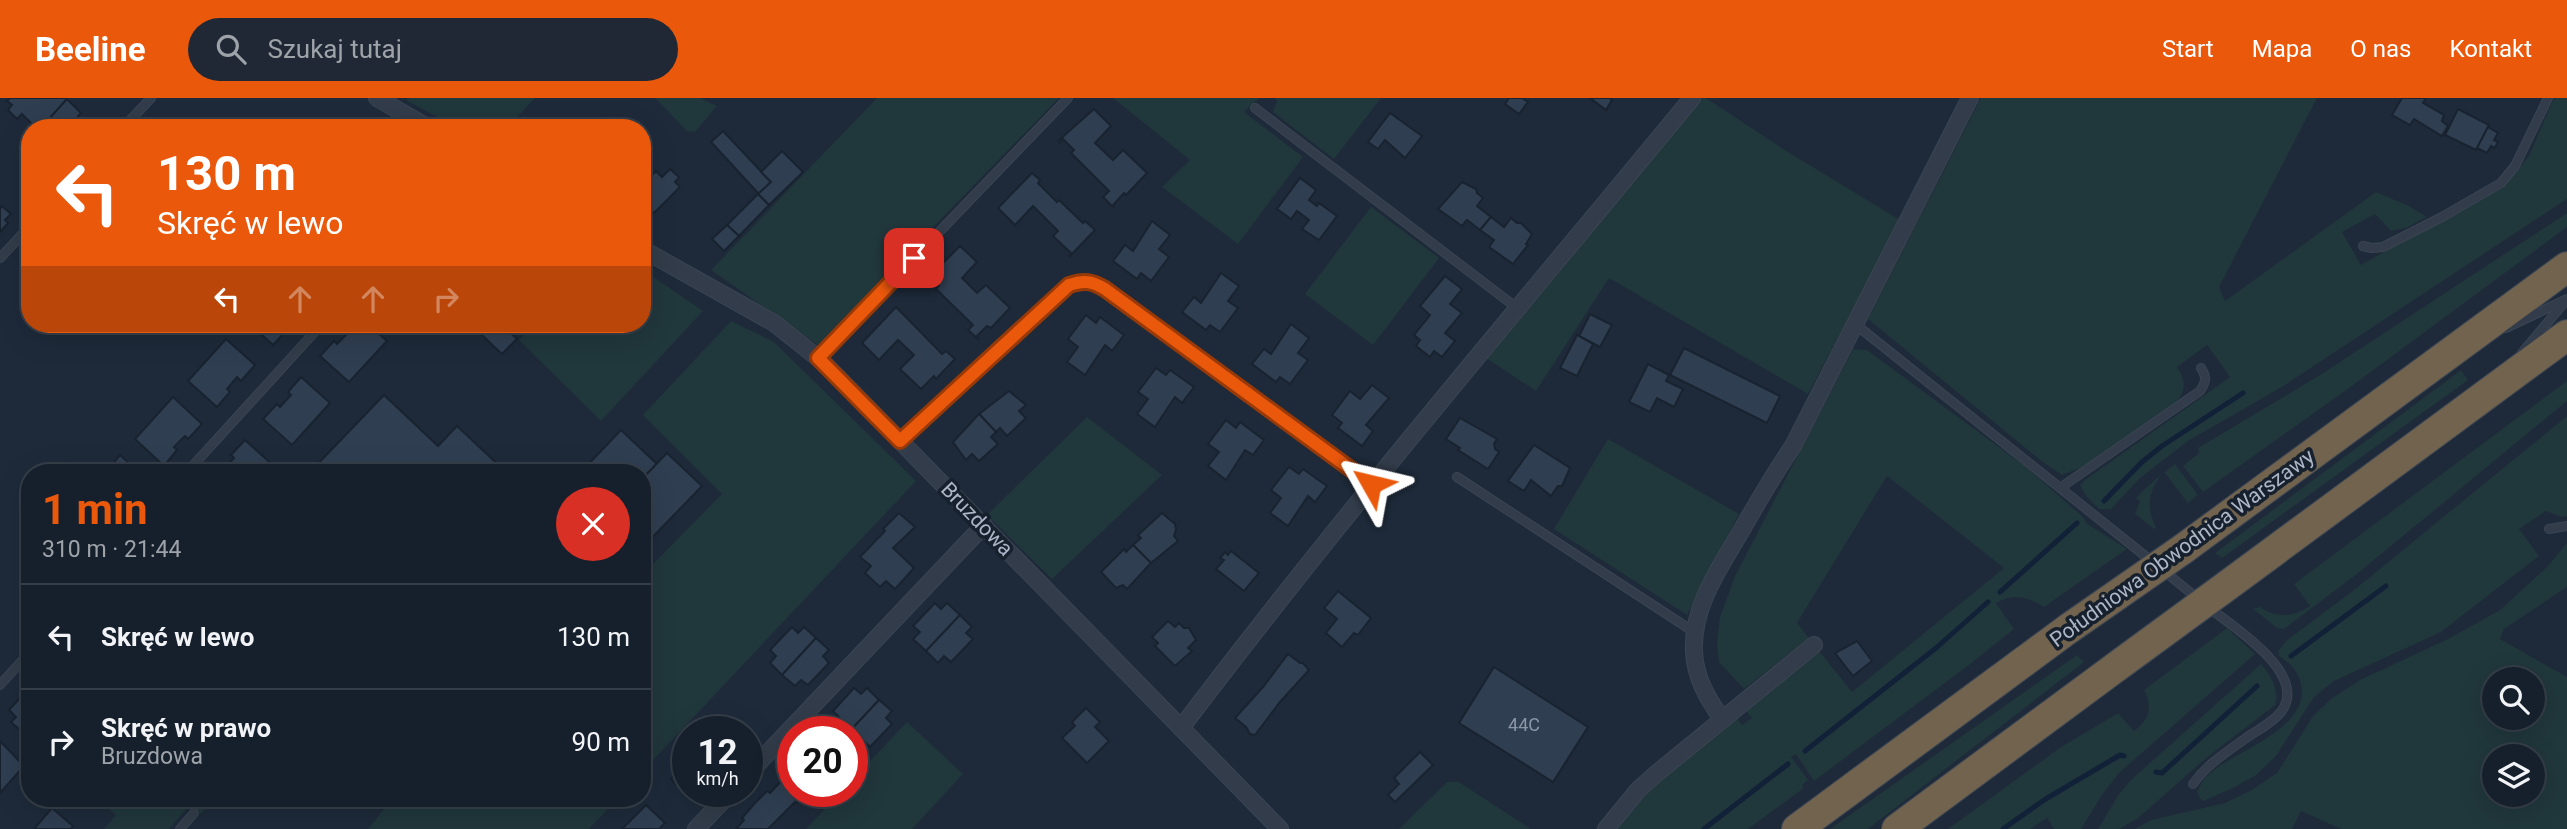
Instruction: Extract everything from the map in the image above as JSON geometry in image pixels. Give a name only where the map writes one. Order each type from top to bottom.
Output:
[{"type":"highway","name":"Południowa Obwodnica Warszawy","points":[[1797,829],[2567,267]]},
{"type":"highway","points":[[1897,829],[2567,335]]},
{"type":"street","points":[[377,98],[413,119]]},
{"type":"street","points":[[1181,728],[1371,484],[1692,98]]},
{"type":"street","points":[[1722,719],[1710,702],[1696,670],[1694,632],[1701,606],[1714,576],[1771,478],[1793,446],[1970,98]]},
{"type":"street","name":"Bruzdowa","points":[[651,254],[774,323],[818,358],[1280,829]]},
{"type":"street","points":[[763,758],[984,525]]},
{"type":"street","points":[[1606,829],[1638,790],[1814,645]]},
{"type":"street","points":[[696,829],[717,807]]},
{"type":"lane","points":[[131,119],[151,98]]},
{"type":"lane","points":[[818,358],[1068,98]]},
{"type":"lane","points":[[2362,246],[2383,247],[2501,183],[2515,166],[2548,98]]},
{"type":"lane","points":[[1255,108],[1517,308]]},
{"type":"lane","points":[[0,258],[21,236]]},
{"type":"lane","points":[[900,441],[1069,285],[1084,281],[1093,282],[1105,289],[1371,484]]},
{"type":"lane","points":[[2449,354],[2567,299]]},
{"type":"lane","points":[[2483,398],[2567,299]]},
{"type":"lane","points":[[1855,324],[2266,653],[2285,680],[2288,689],[2282,710],[2211,763],[2193,784]]},
{"type":"lane","points":[[194,464],[314,333]]},
{"type":"lane","points":[[2060,488],[2200,391],[2205,384],[2206,374],[2202,368]]},
{"type":"lane","points":[[1457,477],[1694,632]]},
{"type":"lane","points":[[2549,528],[2567,526]]},
{"type":"lane","points":[[0,685],[21,663]]},
{"type":"lane","points":[[180,829],[194,813]]},
{"type":"green space","points":[[535,98],[515,119],[441,119],[406,100]]},
{"type":"green space","points":[[655,98],[700,98],[717,106],[695,132],[687,131]]},
{"type":"green space","points":[[877,98],[1059,98],[818,345],[711,270]]},
{"type":"green space","points":[[1113,98],[1259,98],[1244,112],[1303,157],[1238,244],[1162,187],[1190,160]]},
{"type":"green space","points":[[1275,98],[1381,98],[1334,159],[1273,112],[1277,101]]},
{"type":"green space","points":[[1701,98],[1706,98],[1900,220],[1808,394],[1609,278],[1536,391],[1483,356]]},
{"type":"green space","points":[[1981,98],[2317,98],[2219,287],[2225,301],[2376,192],[2427,217],[2406,228],[2391,231],[2375,214],[2342,232],[2361,265],[2505,185],[2529,156],[2554,98],[2567,98],[2567,199],[2282,387],[2188,441],[2140,478],[2111,509],[2099,509],[2086,496],[2080,485],[2230,377],[2207,345],[2177,367],[2184,384],[2177,401],[2082,467],[2062,475],[1868,319]]},
{"type":"green space","points":[[1371,207],[1439,258],[1373,345],[1305,294]]},
{"type":"green space","points":[[2567,213],[2567,227],[2203,492],[2183,466],[2199,453],[2198,448],[2320,375]]},
{"type":"green space","points":[[651,275],[703,311],[601,421],[519,340],[526,333],[651,333]]},
{"type":"green space","points":[[731,321],[774,342],[916,481],[695,716],[672,716],[672,740],[651,762],[651,566],[722,494],[643,415]]},
{"type":"green space","points":[[1853,349],[1867,350],[2026,467],[2083,517],[2086,523],[2127,549],[2044,607],[2020,598],[2009,598],[1996,603],[2014,629],[1814,781],[1796,754],[1791,757],[1808,780],[1802,785],[1804,788],[1748,829],[1616,829],[1643,798],[1673,770],[1737,718],[1742,725],[1752,718],[1745,710],[1820,652],[1852,692],[2004,568],[1887,476],[1797,623],[1809,638],[1744,689],[1719,662],[1717,643],[1720,617],[1735,576]]},
{"type":"green space","points":[[2461,370],[2468,380],[2222,558],[2215,553]]},
{"type":"green space","points":[[2567,381],[2567,401],[2357,574],[2284,629],[2277,628],[2253,609],[2260,607],[2285,615],[2310,606],[2294,584]]},
{"type":"green space","points":[[2567,416],[2567,516],[2562,517],[2546,511],[2519,529],[2539,556],[2441,632],[2334,681],[2314,697],[2276,756],[2256,775],[2204,801],[2200,799],[2197,791],[2217,767],[2266,738],[2293,715],[2300,701],[2301,685],[2293,668],[2279,656],[2278,651],[2286,641],[2354,590]]},
{"type":"green space","points":[[1087,417],[1162,475],[1052,579],[987,515]]},
{"type":"green space","points":[[1608,439],[1739,514],[1687,615],[1554,529]]},
{"type":"green space","points":[[2175,464],[2198,495],[2188,503],[2164,472]]},
{"type":"green space","points":[[2162,474],[2150,499],[2156,528],[2154,529],[2135,514],[2140,501],[2136,498]]},
{"type":"green space","points":[[2567,543],[2567,587],[2504,629],[2500,639],[2567,677],[2567,829],[2341,829],[2301,811],[2292,829],[2135,829],[2151,820],[2225,803],[2250,791],[2277,773],[2313,716],[2332,698],[2360,680],[2448,639],[2500,610],[2549,565]]},
{"type":"green space","points":[[2227,628],[2255,654],[2119,773],[2081,829],[2054,829],[2047,818],[2030,829],[1948,829],[2061,747],[2118,713],[2134,731],[2148,713],[2144,690]]},
{"type":"green space","points":[[2077,655],[2084,662],[1868,829],[1830,829]]},
{"type":"green space","points":[[2261,664],[2274,683],[2275,705],[2205,759],[2137,819],[2119,829],[2098,829],[2119,794],[2133,778]]},
{"type":"green space","points":[[907,722],[963,774],[912,829],[806,829],[827,807],[868,807],[868,763]]},
{"type":"green space","points":[[1447,782],[1459,782],[1531,829],[1399,829]]},
{"type":"green space","points":[[107,807],[187,807],[169,829],[104,829],[116,815]]},
{"type":"green space","points":[[193,807],[207,807],[201,814]]},
{"type":"green space","points":[[386,807],[610,807],[589,829],[368,829]]},
{"type":"building","points":[[10,98],[67,99],[49,119],[27,119],[22,114],[17,119],[8,110],[12,105],[7,101]]},
{"type":"building","points":[[1509,98],[1522,98],[1528,102],[1519,114],[1505,104]]},
{"type":"building","points":[[1590,98],[1609,98],[1612,100],[1606,110]]},
{"type":"building","points":[[2402,98],[2426,98],[2423,103],[2444,115],[2442,121],[2448,126],[2442,136],[2414,119],[2410,125],[2392,115]]},
{"type":"building","points":[[67,99],[81,113],[76,119],[49,119]]},
{"type":"building","points":[[1094,109],[1111,126],[1095,143],[1113,160],[1123,150],[1147,173],[1126,195],[1124,193],[1113,205],[1114,208],[1103,197],[1109,191],[1071,153],[1074,150],[1063,139],[1060,143],[1058,141]]},
{"type":"building","points":[[2458,109],[2489,125],[2476,150],[2445,135]]},
{"type":"building","points":[[1390,113],[1422,136],[1405,158],[1385,140],[1378,149],[1368,142]]},
{"type":"building","points":[[2488,127],[2498,133],[2494,140],[2498,142],[2495,148],[2491,146],[2487,153],[2477,148]]},
{"type":"building","points":[[723,131],[771,182],[759,194],[711,142]]},
{"type":"building","points":[[782,151],[803,172],[769,205],[758,194],[771,182],[761,172]]},
{"type":"building","points":[[670,169],[679,177],[675,182],[680,187],[654,213],[651,210],[651,176],[656,171],[662,177]]},
{"type":"building","points":[[1032,173],[1057,202],[1059,200],[1083,223],[1085,221],[1095,230],[1069,257],[1071,253],[1053,236],[1058,231],[1033,206],[1015,225],[998,208]]},
{"type":"building","points":[[1300,178],[1316,190],[1309,200],[1317,206],[1319,203],[1337,216],[1319,240],[1302,229],[1309,220],[1297,211],[1291,219],[1277,209]]},
{"type":"building","points":[[1462,182],[1476,189],[1483,198],[1477,206],[1491,217],[1480,230],[1467,220],[1462,226],[1438,209]]},
{"type":"building","points":[[758,194],[769,205],[739,236],[727,225]]},
{"type":"building","points":[[2,206],[11,214],[5,220],[8,223],[0,232],[0,209]]},
{"type":"building","points":[[1491,217],[1504,227],[1511,218],[1532,234],[1526,244],[1528,245],[1513,264],[1489,247],[1494,240],[1480,230]]},
{"type":"building","points":[[1152,221],[1170,235],[1159,249],[1169,257],[1151,281],[1141,273],[1137,279],[1113,261],[1125,245],[1133,251]]},
{"type":"building","points":[[727,225],[739,236],[724,251],[712,239]]},
{"type":"building","points":[[960,246],[977,262],[962,278],[977,293],[986,285],[1010,308],[991,328],[987,326],[977,336],[979,340],[968,330],[973,325],[936,289],[939,285],[930,276]]},
{"type":"building","points":[[1221,273],[1239,286],[1228,301],[1238,308],[1220,332],[1210,325],[1206,330],[1182,312],[1194,297],[1201,303]]},
{"type":"building","points":[[1445,276],[1462,289],[1450,304],[1462,313],[1445,333],[1455,341],[1442,357],[1434,351],[1430,357],[1416,346],[1420,340],[1414,335],[1430,315],[1420,306]]},
{"type":"building","points":[[896,307],[942,354],[946,351],[955,359],[936,379],[934,376],[921,389],[900,369],[914,355],[898,340],[879,360],[862,343]]},
{"type":"building","points":[[1590,314],[1612,325],[1600,347],[1579,336]]},
{"type":"building","points":[[1086,315],[1096,323],[1100,317],[1124,335],[1112,351],[1105,345],[1085,375],[1067,362],[1078,347],[1068,339]]},
{"type":"building","points":[[1291,324],[1309,338],[1298,353],[1308,360],[1290,384],[1280,377],[1276,382],[1252,364],[1264,349],[1271,354]]},
{"type":"building","points":[[260,333],[284,333],[273,345]]},
{"type":"building","points":[[348,333],[378,333],[387,341],[349,382],[320,356],[334,341],[337,344]]},
{"type":"building","points":[[480,333],[511,333],[517,339],[502,354]]},
{"type":"building","points":[[1577,335],[1593,344],[1577,376],[1560,368]]},
{"type":"building","points":[[226,339],[255,365],[241,381],[237,377],[227,389],[230,392],[217,407],[188,381]]},
{"type":"building","points":[[1684,348],[1780,396],[1767,423],[1670,375]]},
{"type":"building","points":[[1648,364],[1669,375],[1666,381],[1683,389],[1674,407],[1657,398],[1650,412],[1629,402]]},
{"type":"building","points":[[1156,368],[1166,375],[1170,370],[1194,387],[1182,403],[1175,397],[1155,427],[1137,414],[1148,399],[1138,392]]},
{"type":"building","points":[[301,377],[330,403],[292,445],[263,419],[277,404],[280,407],[291,395],[288,392]]},
{"type":"building","points":[[1372,385],[1389,398],[1366,425],[1373,431],[1362,446],[1338,428],[1342,423],[1332,415],[1350,391],[1360,399]]},
{"type":"building","points":[[1009,391],[1026,405],[1019,411],[1026,418],[1007,436],[1000,428],[996,432],[979,414]]},
{"type":"building","points":[[384,395],[438,446],[457,426],[497,464],[318,464]]},
{"type":"building","points":[[173,397],[202,424],[188,439],[185,436],[174,447],[177,450],[166,464],[162,464],[135,439]]},
{"type":"building","points":[[979,414],[996,432],[991,437],[998,444],[979,461],[972,454],[966,460],[953,442]]},
{"type":"building","points":[[1460,418],[1497,439],[1494,444],[1499,452],[1488,469],[1446,439]]},
{"type":"building","points":[[1226,420],[1236,428],[1240,422],[1264,440],[1253,455],[1245,450],[1226,480],[1208,466],[1219,452],[1208,444]]},
{"type":"building","points":[[621,430],[657,464],[651,470],[651,464],[589,464]]},
{"type":"building","points":[[245,440],[272,464],[229,464],[234,458],[231,455]]},
{"type":"building","points":[[1534,445],[1570,468],[1562,486],[1558,486],[1551,496],[1531,480],[1524,491],[1508,481]]},
{"type":"building","points":[[667,453],[702,486],[651,539],[651,470]]},
{"type":"building","points":[[120,455],[130,464],[113,464]]},
{"type":"building","points":[[1289,467],[1299,474],[1303,469],[1327,486],[1315,502],[1308,496],[1288,526],[1270,513],[1281,498],[1271,490]]},
{"type":"building","points":[[899,513],[915,527],[893,548],[914,568],[895,589],[886,581],[880,587],[865,573],[871,566],[860,557]]},
{"type":"building","points":[[1162,513],[1175,524],[1174,536],[1178,541],[1151,563],[1133,545],[1141,538],[1138,535]]},
{"type":"building","points":[[1133,545],[1151,563],[1127,589],[1123,585],[1116,588],[1101,572],[1124,549],[1126,552]]},
{"type":"building","points":[[1231,551],[1259,573],[1244,591],[1216,569],[1224,560],[1220,558],[1225,552],[1228,555]]},
{"type":"building","points":[[1338,591],[1371,618],[1358,635],[1354,633],[1342,647],[1326,633],[1337,619],[1324,608]]},
{"type":"building","points":[[935,603],[941,609],[947,603],[960,615],[926,651],[913,639],[920,632],[913,626]]},
{"type":"building","points":[[960,615],[972,627],[966,633],[973,639],[951,662],[944,656],[938,663],[926,651]]},
{"type":"building","points":[[1168,621],[1175,627],[1179,623],[1184,628],[1189,628],[1196,640],[1188,648],[1192,651],[1175,666],[1155,646],[1158,643],[1152,637]]},
{"type":"building","points":[[792,627],[798,633],[804,627],[816,638],[782,675],[770,663],[776,656],[770,650]]},
{"type":"building","points":[[816,638],[829,650],[823,656],[829,663],[808,685],[801,680],[795,686],[782,675]]},
{"type":"building","points":[[1857,641],[1872,661],[1853,676],[1835,653]]},
{"type":"building","points":[[1288,654],[1309,670],[1255,735],[1250,734],[1235,718]]},
{"type":"building","points":[[1494,667],[1588,727],[1553,782],[1459,723]]},
{"type":"building","points":[[854,688],[861,694],[867,688],[879,700],[864,716],[838,716],[833,711]]},
{"type":"building","points":[[21,697],[21,731],[11,722],[16,717],[9,710]]},
{"type":"building","points":[[879,700],[892,711],[886,718],[892,724],[870,747],[868,716],[864,716]]},
{"type":"building","points":[[1086,708],[1100,722],[1095,727],[1109,741],[1087,763],[1062,738],[1075,726],[1072,722]]},
{"type":"building","points":[[0,741],[21,763],[21,769],[0,793]]},
{"type":"building","points":[[1420,752],[1433,765],[1395,802],[1388,795],[1399,784],[1394,778]]},
{"type":"building","points":[[777,786],[777,807],[790,807],[768,829],[736,829],[751,807],[763,807],[763,795],[767,791],[770,793]]},
{"type":"building","points":[[644,807],[648,807],[665,823],[659,829],[622,829]]},
{"type":"building","points":[[52,808],[73,826],[71,829],[34,829]]},
{"type":"waterway","points":[[2104,501],[2142,462],[2162,446],[2243,393]]},
{"type":"waterway","points":[[2000,592],[2077,523]]},
{"type":"waterway","points":[[2291,656],[2386,586]]},
{"type":"waterway","points":[[1805,751],[1936,648],[1988,602]]},
{"type":"waterway","points":[[2156,772],[2162,773],[2257,686]]},
{"type":"waterway","points":[[2003,829],[2044,800],[2120,755],[2124,756]]},
{"type":"waterway","points":[[1704,829],[1788,764]]},
{"type":"route","points":[[914,258],[818,358],[900,441],[1069,285],[1084,281],[1093,282],[1105,289],[1371,484]]}]
